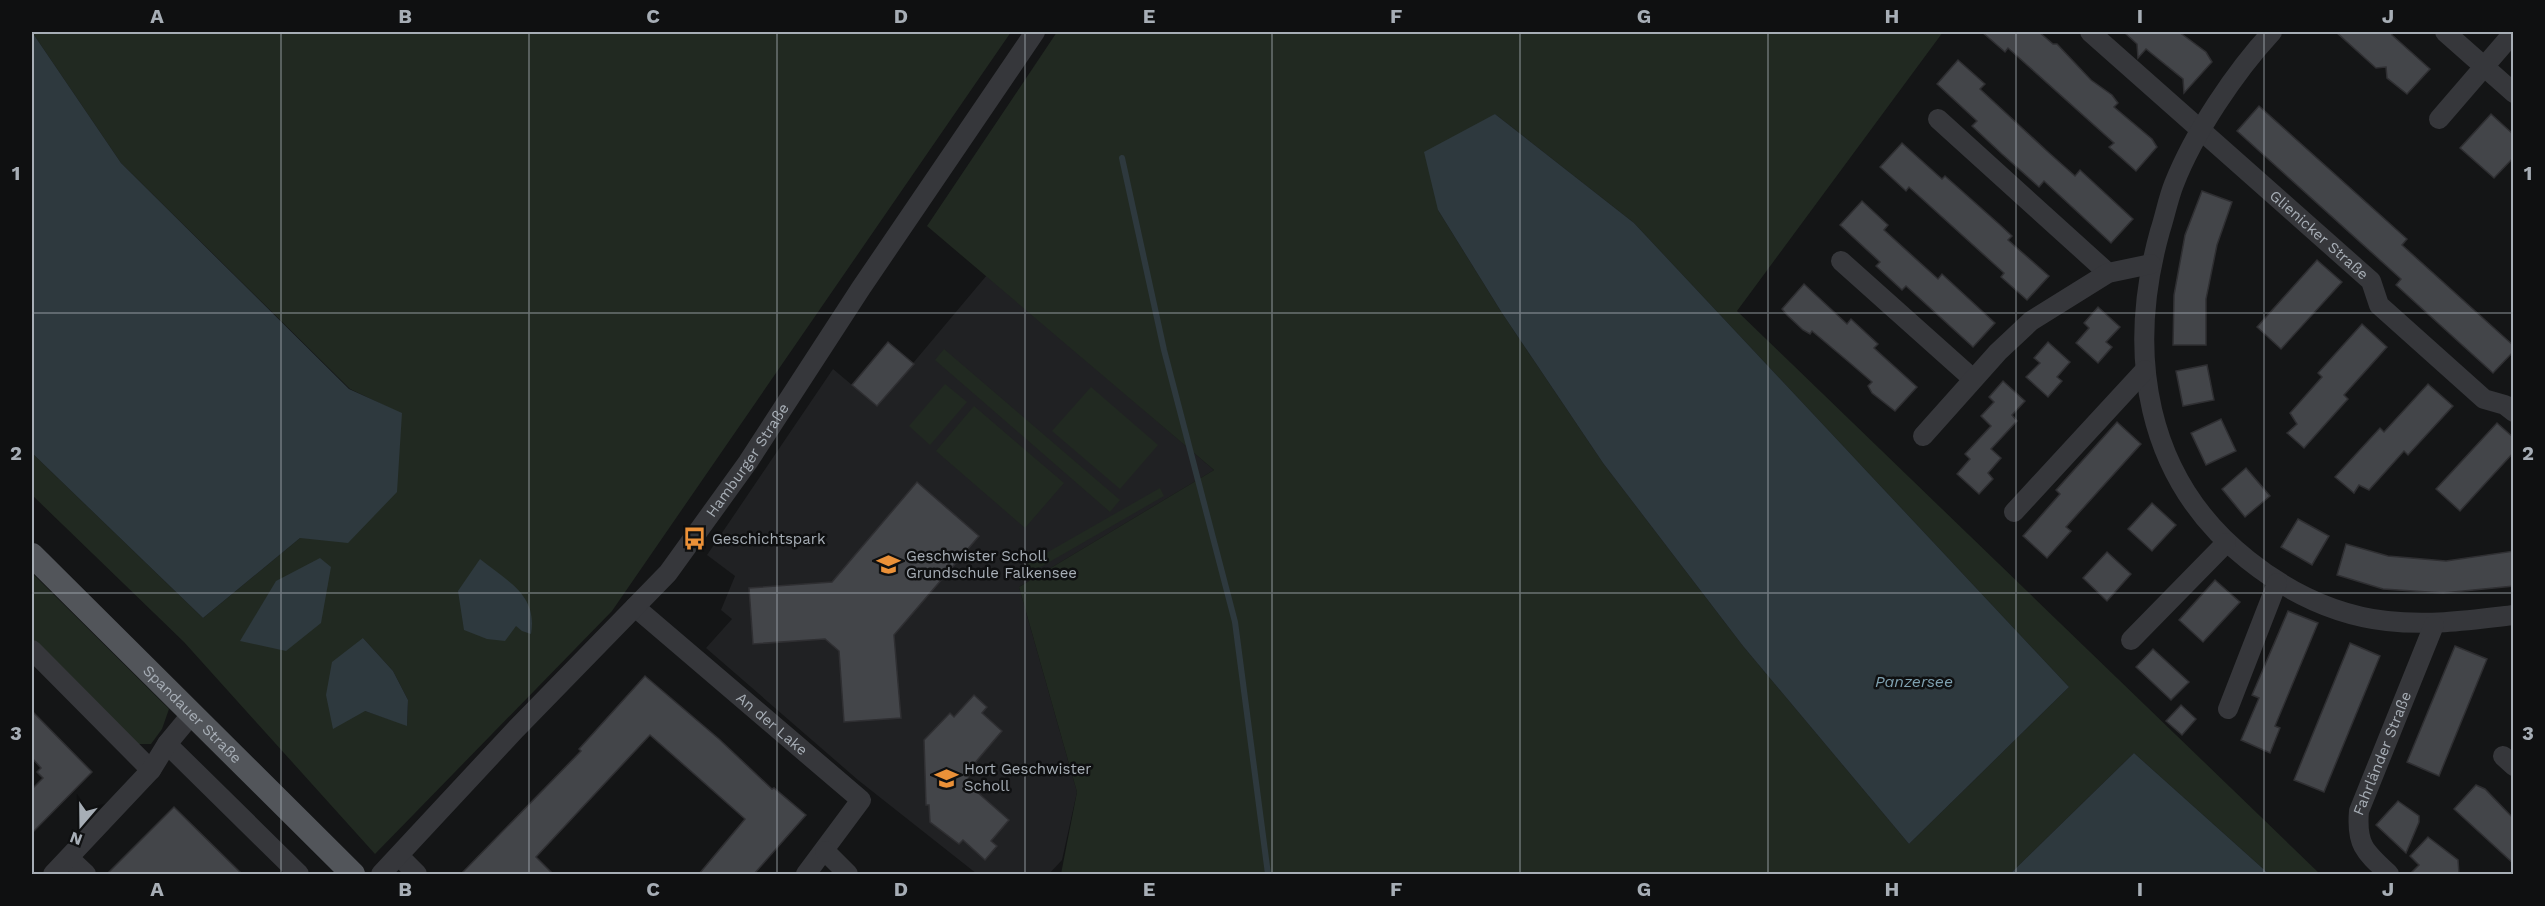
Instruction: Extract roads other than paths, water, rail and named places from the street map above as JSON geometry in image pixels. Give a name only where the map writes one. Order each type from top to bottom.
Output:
[{"type":"main road","name":"Spandauer Straße","points":[[32,555],[353,874]]},
{"type":"street","name":"Hamburger Straße","points":[[381,874],[516,729],[668,573],[748,462],[861,288],[1035,32]]},
{"type":"street","name":"Glienicker Straße","points":[[2090,32],[2371,281],[2379,305],[2484,399],[2505,405],[2514,412]]},
{"type":"street","points":[[2272,32],[2200,128],[2173,185],[2151,264],[2144,327],[2145,370],[2153,419],[2168,462],[2191,502],[2226,543],[2277,584],[2345,612],[2385,621],[2434,625],[2514,615]]},
{"type":"street","points":[[2445,32],[2514,93]]},
{"type":"street","points":[[2439,119],[2514,32]]},
{"type":"street","points":[[1938,119],[2108,273]]},
{"type":"street","points":[[1840,261],[1973,379]]},
{"type":"street","points":[[1923,436],[1973,379],[2031,321],[2108,273],[2151,264]]},
{"type":"street","points":[[2014,512],[2145,370]]},
{"type":"street","points":[[2132,640],[2226,543]]},
{"type":"street","points":[[2228,709],[2277,584]]},
{"type":"street","name":"An der Lake","points":[[635,607],[861,800],[806,874]]},
{"type":"street","name":"Fahrländer Straße","points":[[2389,874],[2368,854],[2358,838],[2359,811],[2434,625]]},
{"type":"street","points":[[32,650],[151,770]]},
{"type":"street","points":[[53,874],[151,770],[166,744],[191,715]]},
{"type":"street","points":[[166,744],[299,874]]},
{"type":"street","points":[[825,851],[848,874]]},
{"type":"street","points":[[399,856],[417,874]]},
{"type":"street","points":[[69,858],[86,874]]},
{"type":"water","points":[[32,32],[121,163],[349,389],[402,413],[397,492],[348,543],[300,538],[203,618],[32,453]]},
{"type":"water","name":"Panzersee","points":[[1495,114],[1634,223],[2069,687],[1909,844],[1743,646],[1603,463],[1502,313],[1438,210],[1424,152]]},
{"type":"water","points":[[320,558],[331,567],[321,623],[286,651],[240,641],[276,581]]},
{"type":"water","points":[[480,559],[510,582],[525,599],[532,620],[531,634],[516,626],[505,641],[487,639],[464,630],[458,591]]},
{"type":"water","points":[[363,638],[393,671],[408,700],[407,726],[365,711],[333,729],[326,695],[332,662]]},
{"type":"water","points":[[2134,753],[2269,874],[2010,874]]},
{"type":"waterway","points":[[1122,158],[1164,350],[1235,622],[1268,874]]},
{"type":"place","name":"Geschichtspark","points":[[694,539]]},
{"type":"place","name":"Geschwister Scholl Grundschule Falkensee","points":[[888,565]]},
{"type":"place","name":"Hort Geschwister Scholl","points":[[946,778]]}]
